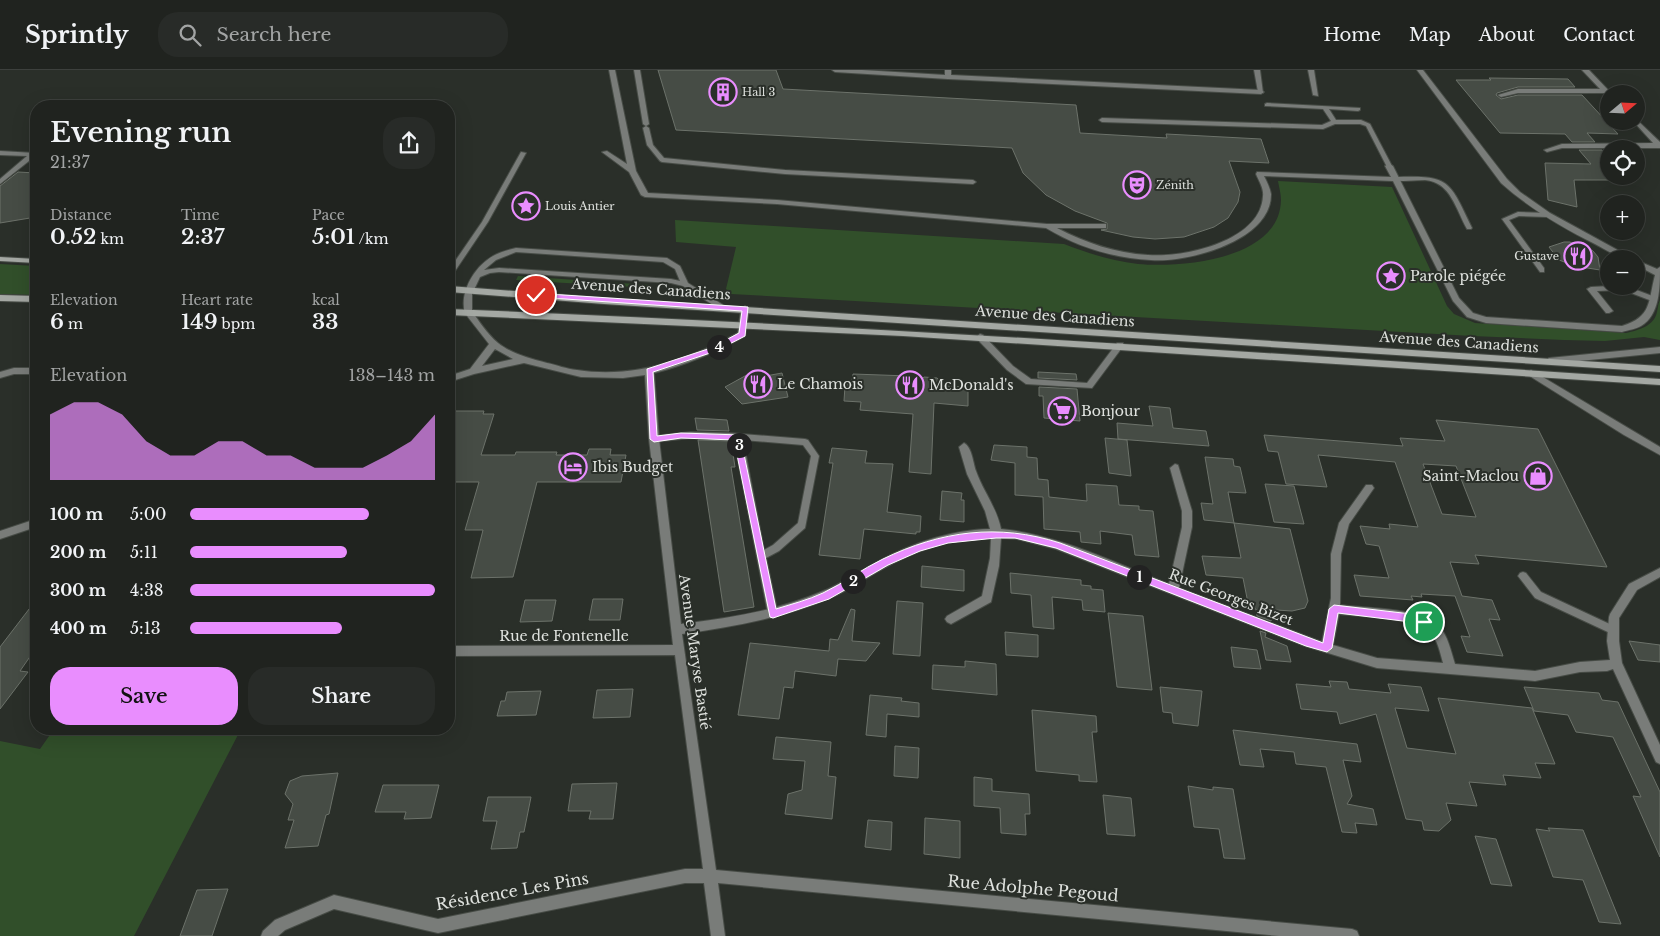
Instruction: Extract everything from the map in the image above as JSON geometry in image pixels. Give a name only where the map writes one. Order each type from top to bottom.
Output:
[{"type":"main road","points":[[0,259],[30,261]]},
{"type":"main road","name":"Avenue des Canadiens","points":[[455,289],[1660,369]]},
{"type":"main road","points":[[0,298],[30,299]]},
{"type":"main road","name":"Avenue des Canadiens","points":[[455,312],[1120,345],[1660,382]]},
{"type":"street","points":[[612,70],[632,171],[645,195],[777,202],[1047,226],[1103,226]]},
{"type":"street","points":[[1257,70],[1261,92]]},
{"type":"street","points":[[1311,70],[1316,95]]},
{"type":"street","points":[[1420,70],[1504,180],[1530,205],[1613,250]]},
{"type":"street","points":[[1585,70],[1600,85]]},
{"type":"street","points":[[1500,95],[1518,91],[1600,93]]},
{"type":"street","points":[[1645,130],[1660,145]]},
{"type":"street","points":[[1547,150],[1562,146],[1660,145]]},
{"type":"street","points":[[605,152],[632,171]]},
{"type":"street","points":[[1388,166],[1456,299],[1470,315],[1486,320],[1603,328],[1622,328],[1638,324],[1648,315],[1660,273],[1645,266]]},
{"type":"street","points":[[1047,226],[1086,245],[1120,254],[1162,258],[1206,251],[1235,239],[1261,217],[1267,194],[1260,174],[1395,179]]},
{"type":"street","points":[[468,312],[494,344],[510,355],[582,374],[621,374],[649,371],[714,350],[742,334],[745,309]]},
{"type":"street","points":[[473,371],[494,344]]},
{"type":"street","points":[[1543,361],[1660,350]]},
{"type":"street","points":[[455,377],[524,359]]},
{"type":"street","points":[[0,375],[14,371],[30,371]]},
{"type":"street","name":"Avenue Maryse Bastié","points":[[649,371],[654,439],[676,630],[718,936]]},
{"type":"street","points":[[1530,373],[1576,400],[1604,420],[1660,451]]},
{"type":"street","points":[[952,619],[987,599],[996,534],[988,504],[972,476],[964,447]]},
{"type":"street","points":[[1173,590],[1187,527],[1187,511],[1175,468]]},
{"type":"street","points":[[1327,648],[1336,598],[1336,554],[1344,523],[1354,506],[1369,488]]},
{"type":"street","points":[[0,535],[30,525]]},
{"type":"street","name":"Rue Georges Bizet","points":[[676,630],[773,614],[826,596],[885,562],[917,548],[948,539],[996,534],[1015,535],[1057,545],[1309,643],[1377,663],[1535,676],[1580,667],[1607,666],[1616,663]]},
{"type":"street","points":[[1660,572],[1633,587],[1614,617],[1613,630],[1616,663],[1660,758]]},
{"type":"street","points":[[1334,609],[1411,618],[1424,622],[1434,628],[1440,636],[1450,668]]},
{"type":"street","name":"Rue de Fontenelle","points":[[455,652],[680,650]]},
{"type":"street","name":"Résidence Les Pins","points":[[268,936],[280,925],[334,902],[438,926],[685,876],[711,876]]},
{"type":"street","name":"Rue Adolphe Pegoud","points":[[711,876],[1352,936]]},
{"type":"lane","points":[[637,70],[650,145],[662,160],[785,172],[973,182]]},
{"type":"lane","points":[[836,70],[1261,92]]},
{"type":"lane","points":[[948,70],[948,77]]},
{"type":"lane","points":[[1267,105],[1358,109]]},
{"type":"lane","points":[[1325,107],[1334,122]]},
{"type":"lane","points":[[1102,120],[1323,127],[1334,122],[1361,122],[1368,125],[1388,166]]},
{"type":"lane","points":[[0,153],[30,155]]},
{"type":"lane","points":[[455,265],[484,222],[523,153]]},
{"type":"lane","points":[[0,182],[30,158]]},
{"type":"lane","points":[[1395,179],[1427,178],[1442,182],[1450,189],[1469,228]]},
{"type":"lane","points":[[1542,270],[1505,219],[1518,214],[1547,215]]},
{"type":"lane","points":[[468,312],[469,290],[490,259],[516,250],[665,260],[678,268],[685,284]]},
{"type":"lane","points":[[478,275],[499,270],[658,280],[685,284],[724,308]]},
{"type":"lane","points":[[1609,311],[1591,289],[1624,288],[1652,300]]},
{"type":"lane","points":[[980,337],[1010,368],[1029,382],[1089,386],[1120,345]]},
{"type":"lane","points":[[654,439],[681,436],[738,437],[805,442],[815,456],[802,525],[776,548],[761,556]]},
{"type":"lane","points":[[738,437],[773,614]]},
{"type":"lane","points":[[1523,576],[1538,595],[1613,630]]},
{"type":"green space","points":[[1278,181],[1392,187],[1447,306],[1454,314],[1475,323],[1626,333],[1641,329],[1653,321],[1660,300],[1660,340],[1644,337],[1605,341],[1472,336],[731,294],[726,289],[736,247],[676,242],[675,220],[1064,244],[1128,263],[1178,264],[1225,256],[1247,248],[1264,236],[1276,220],[1281,200]]},
{"type":"green space","points":[[0,264],[30,266],[30,295],[0,294]]},
{"type":"green space","points":[[518,276],[650,285],[649,288],[516,280]]},
{"type":"green space","points":[[50,735],[238,735],[134,936],[0,936],[0,741],[40,749]]},
{"type":"building","points":[[658,70],[776,70],[783,89],[1076,105],[1080,133],[1167,138],[1166,134],[1261,139],[1269,163],[1229,161],[1240,192],[1238,202],[1228,218],[1214,227],[1184,237],[1155,239],[1133,237],[1101,230],[1107,229],[1107,223],[1075,211],[1046,195],[1023,173],[1012,148],[676,130]]},
{"type":"building","points":[[1489,78],[1568,79],[1575,87],[1518,87],[1497,93],[1496,95],[1501,99],[1518,95],[1582,95],[1600,114],[1600,130],[1614,130],[1618,134],[1587,133],[1595,142],[1572,142],[1565,134],[1500,133],[1456,80],[1491,80]]},
{"type":"building","points":[[1579,150],[1600,150],[1600,180],[1574,180],[1577,207],[1548,200],[1545,163],[1591,164]]},
{"type":"building","points":[[18,172],[30,173],[30,218],[0,223],[0,186]]},
{"type":"building","name":"Gustave","points":[[1570,242],[1582,249],[1588,248],[1598,257],[1600,270],[1575,266],[1559,260],[1549,247]]},
{"type":"building","name":"Le Chamois","points":[[754,371],[760,377],[782,373],[788,397],[742,404],[725,387]]},
{"type":"building","points":[[1038,372],[1076,374],[1077,380],[1038,378]]},
{"type":"building","points":[[853,374],[909,376],[917,384],[924,377],[937,378],[946,386],[968,387],[968,406],[934,403],[931,474],[909,472],[913,414],[860,410],[861,402],[844,401],[845,386],[852,381]]},
{"type":"building","points":[[1039,387],[1077,389],[1080,421],[1044,418],[1043,396],[1039,396]]},
{"type":"building","points":[[1149,406],[1170,408],[1173,428],[1206,431],[1209,446],[1118,439],[1117,423],[1153,426]]},
{"type":"building","points":[[455,411],[484,411],[483,414],[494,414],[481,455],[515,455],[516,452],[557,452],[556,455],[587,455],[589,449],[611,449],[610,455],[626,455],[621,482],[537,482],[513,577],[471,578],[483,530],[465,530],[479,482],[455,482]]},
{"type":"building","points":[[695,418],[727,420],[729,431],[697,430]]},
{"type":"building","points":[[1436,420],[1538,429],[1607,567],[1475,555],[1479,564],[1450,562],[1462,596],[1492,600],[1500,620],[1489,619],[1503,656],[1467,652],[1461,636],[1470,637],[1455,596],[1421,594],[1422,597],[1411,596],[1413,600],[1360,596],[1354,575],[1389,578],[1379,546],[1366,544],[1360,526],[1390,529],[1389,524],[1418,527],[1395,462],[1318,455],[1327,487],[1286,484],[1278,452],[1268,451],[1264,435],[1403,446],[1400,438],[1445,441]],"holes":[[[1423,464],[1456,466],[1476,517],[1442,514]]]},
{"type":"building","points":[[1105,438],[1127,440],[1131,476],[1109,473]]},
{"type":"building","points":[[698,440],[731,441],[735,467],[731,467],[754,607],[724,612]]},
{"type":"building","points":[[994,445],[1027,447],[1027,457],[1037,458],[1038,479],[1048,480],[1049,497],[1087,501],[1086,484],[1117,486],[1119,505],[1139,506],[1139,510],[1153,511],[1159,557],[1135,555],[1132,535],[1100,531],[1101,544],[1081,542],[1080,532],[1044,529],[1043,497],[1015,495],[1015,463],[991,460]]},
{"type":"building","points":[[832,448],[867,451],[865,463],[893,464],[887,512],[921,516],[920,532],[916,532],[916,534],[864,529],[860,559],[819,555],[833,463],[829,463]]},
{"type":"building","points":[[1205,457],[1233,459],[1234,466],[1240,467],[1246,493],[1228,492],[1234,523],[1204,520],[1201,503],[1213,504]]},
{"type":"building","points":[[1265,484],[1294,486],[1304,524],[1274,522]]},
{"type":"building","points":[[942,491],[962,493],[961,500],[964,500],[964,522],[940,520]]},
{"type":"building","points":[[1234,523],[1290,529],[1308,601],[1305,608],[1292,611],[1276,610],[1271,621],[1257,616],[1256,609],[1249,608],[1243,578],[1206,575],[1202,556],[1241,558]]},
{"type":"building","points":[[922,566],[964,570],[964,591],[921,587]]},
{"type":"building","points":[[1010,573],[1081,580],[1081,585],[1091,586],[1091,589],[1103,590],[1105,612],[1083,610],[1082,600],[1052,597],[1054,629],[1033,627],[1031,595],[1011,593]]},
{"type":"building","points":[[593,599],[623,599],[620,620],[589,620]]},
{"type":"building","points":[[525,600],[556,600],[552,621],[520,622]]},
{"type":"building","points":[[897,601],[923,603],[920,656],[893,654]]},
{"type":"building","points":[[30,608],[30,657],[20,671],[28,672],[0,709],[0,647]]},
{"type":"building","points":[[851,609],[855,610],[852,641],[880,643],[866,661],[838,659],[836,676],[795,671],[793,688],[784,687],[779,719],[738,715],[750,643],[829,651],[830,639],[838,640]]},
{"type":"building","points":[[1108,613],[1143,616],[1152,690],[1117,687]]},
{"type":"building","points":[[1260,631],[1266,633],[1265,637],[1287,646],[1291,662],[1266,660]]},
{"type":"building","points":[[1005,632],[1038,635],[1038,657],[1006,655]]},
{"type":"building","points":[[1629,641],[1660,645],[1660,662],[1638,660]]},
{"type":"building","points":[[1231,647],[1257,650],[1261,669],[1234,667]]},
{"type":"building","points":[[965,661],[996,664],[997,695],[932,689],[933,665],[965,667]]},
{"type":"building","points":[[1329,681],[1347,682],[1349,689],[1391,693],[1388,684],[1421,687],[1429,711],[1395,708],[1407,748],[1456,754],[1438,698],[1532,708],[1555,764],[1535,763],[1541,778],[1503,775],[1506,785],[1469,782],[1477,806],[1446,803],[1451,820],[1439,831],[1424,830],[1422,821],[1406,819],[1376,714],[1340,724],[1337,712],[1301,709],[1296,684],[1331,687]]},
{"type":"building","points":[[1160,687],[1202,691],[1198,726],[1173,723],[1172,713],[1163,712]]},
{"type":"building","points":[[1524,687],[1599,693],[1602,700],[1618,702],[1660,792],[1660,857],[1633,796],[1641,797],[1613,737],[1576,732],[1568,715],[1534,711]]},
{"type":"building","points":[[633,689],[630,717],[593,718],[597,690]]},
{"type":"building","points":[[541,691],[536,715],[497,716],[501,701],[505,701],[507,692]]},
{"type":"building","points":[[870,695],[902,698],[901,701],[919,703],[919,717],[887,714],[886,737],[866,735]]},
{"type":"building","points":[[1032,710],[1096,716],[1097,732],[1092,732],[1097,782],[1079,781],[1079,775],[1036,771]]},
{"type":"building","points":[[1233,730],[1357,744],[1361,762],[1343,760],[1352,796],[1347,804],[1373,809],[1377,825],[1355,823],[1357,833],[1342,832],[1326,767],[1296,764],[1294,752],[1260,749],[1264,767],[1240,765]]},
{"type":"building","points":[[776,737],[831,742],[828,776],[836,777],[832,819],[785,814],[788,794],[802,790],[805,761],[773,759]]},
{"type":"building","points":[[895,746],[919,748],[918,778],[894,776]]},
{"type":"building","points":[[338,773],[329,814],[326,815],[318,846],[285,848],[294,820],[288,820],[293,804],[285,794],[290,781],[302,776]]},
{"type":"building","points":[[974,777],[992,779],[992,791],[1029,794],[1030,814],[1025,814],[1026,835],[1001,833],[1000,808],[974,806]]},
{"type":"building","points":[[617,783],[613,819],[589,819],[591,811],[568,811],[572,784]]},
{"type":"building","points":[[383,785],[439,785],[431,818],[404,819],[406,812],[375,812]]},
{"type":"building","points":[[1188,786],[1213,790],[1213,787],[1233,789],[1245,859],[1224,858],[1219,829],[1194,827]]},
{"type":"building","points":[[1103,795],[1131,798],[1135,836],[1107,834]]},
{"type":"building","points":[[488,797],[531,797],[524,832],[520,832],[517,848],[491,849],[497,821],[483,821]]},
{"type":"building","points":[[925,818],[960,821],[960,858],[924,854]]},
{"type":"building","points":[[868,820],[892,822],[891,850],[865,847]]},
{"type":"building","points":[[1548,828],[1583,830],[1621,924],[1599,922],[1583,880],[1553,877],[1536,829],[1550,831]]},
{"type":"building","points":[[1475,836],[1496,839],[1512,886],[1491,884]]},
{"type":"building","points":[[228,889],[212,936],[180,936],[197,890]]},
{"type":"place","name":"Hall 3","points":[[723,92]]},
{"type":"place","name":"Zénith","points":[[1137,185]]},
{"type":"place","name":"Louis Antier","points":[[526,206]]},
{"type":"place","name":"Gustave","points":[[1578,256]]},
{"type":"place","name":"Parole piégée","points":[[1391,276]]},
{"type":"place","name":"Le Chamois","points":[[758,384]]},
{"type":"place","name":"McDonald's","points":[[910,385]]},
{"type":"place","name":"Bonjour","points":[[1062,411]]},
{"type":"place","name":"Ibis Budget","points":[[573,467]]},
{"type":"place","name":"Saint-Maclou","points":[[1538,476]]},
{"type":"route","points":[[536,295],[745,309],[742,334],[714,350],[649,371],[650,402],[654,439],[671,436],[738,437],[773,614],[826,596],[885,562],[917,548],[948,539],[996,534],[1015,535],[1057,545],[1309,643],[1327,648],[1334,609],[1411,618],[1424,622]]}]
